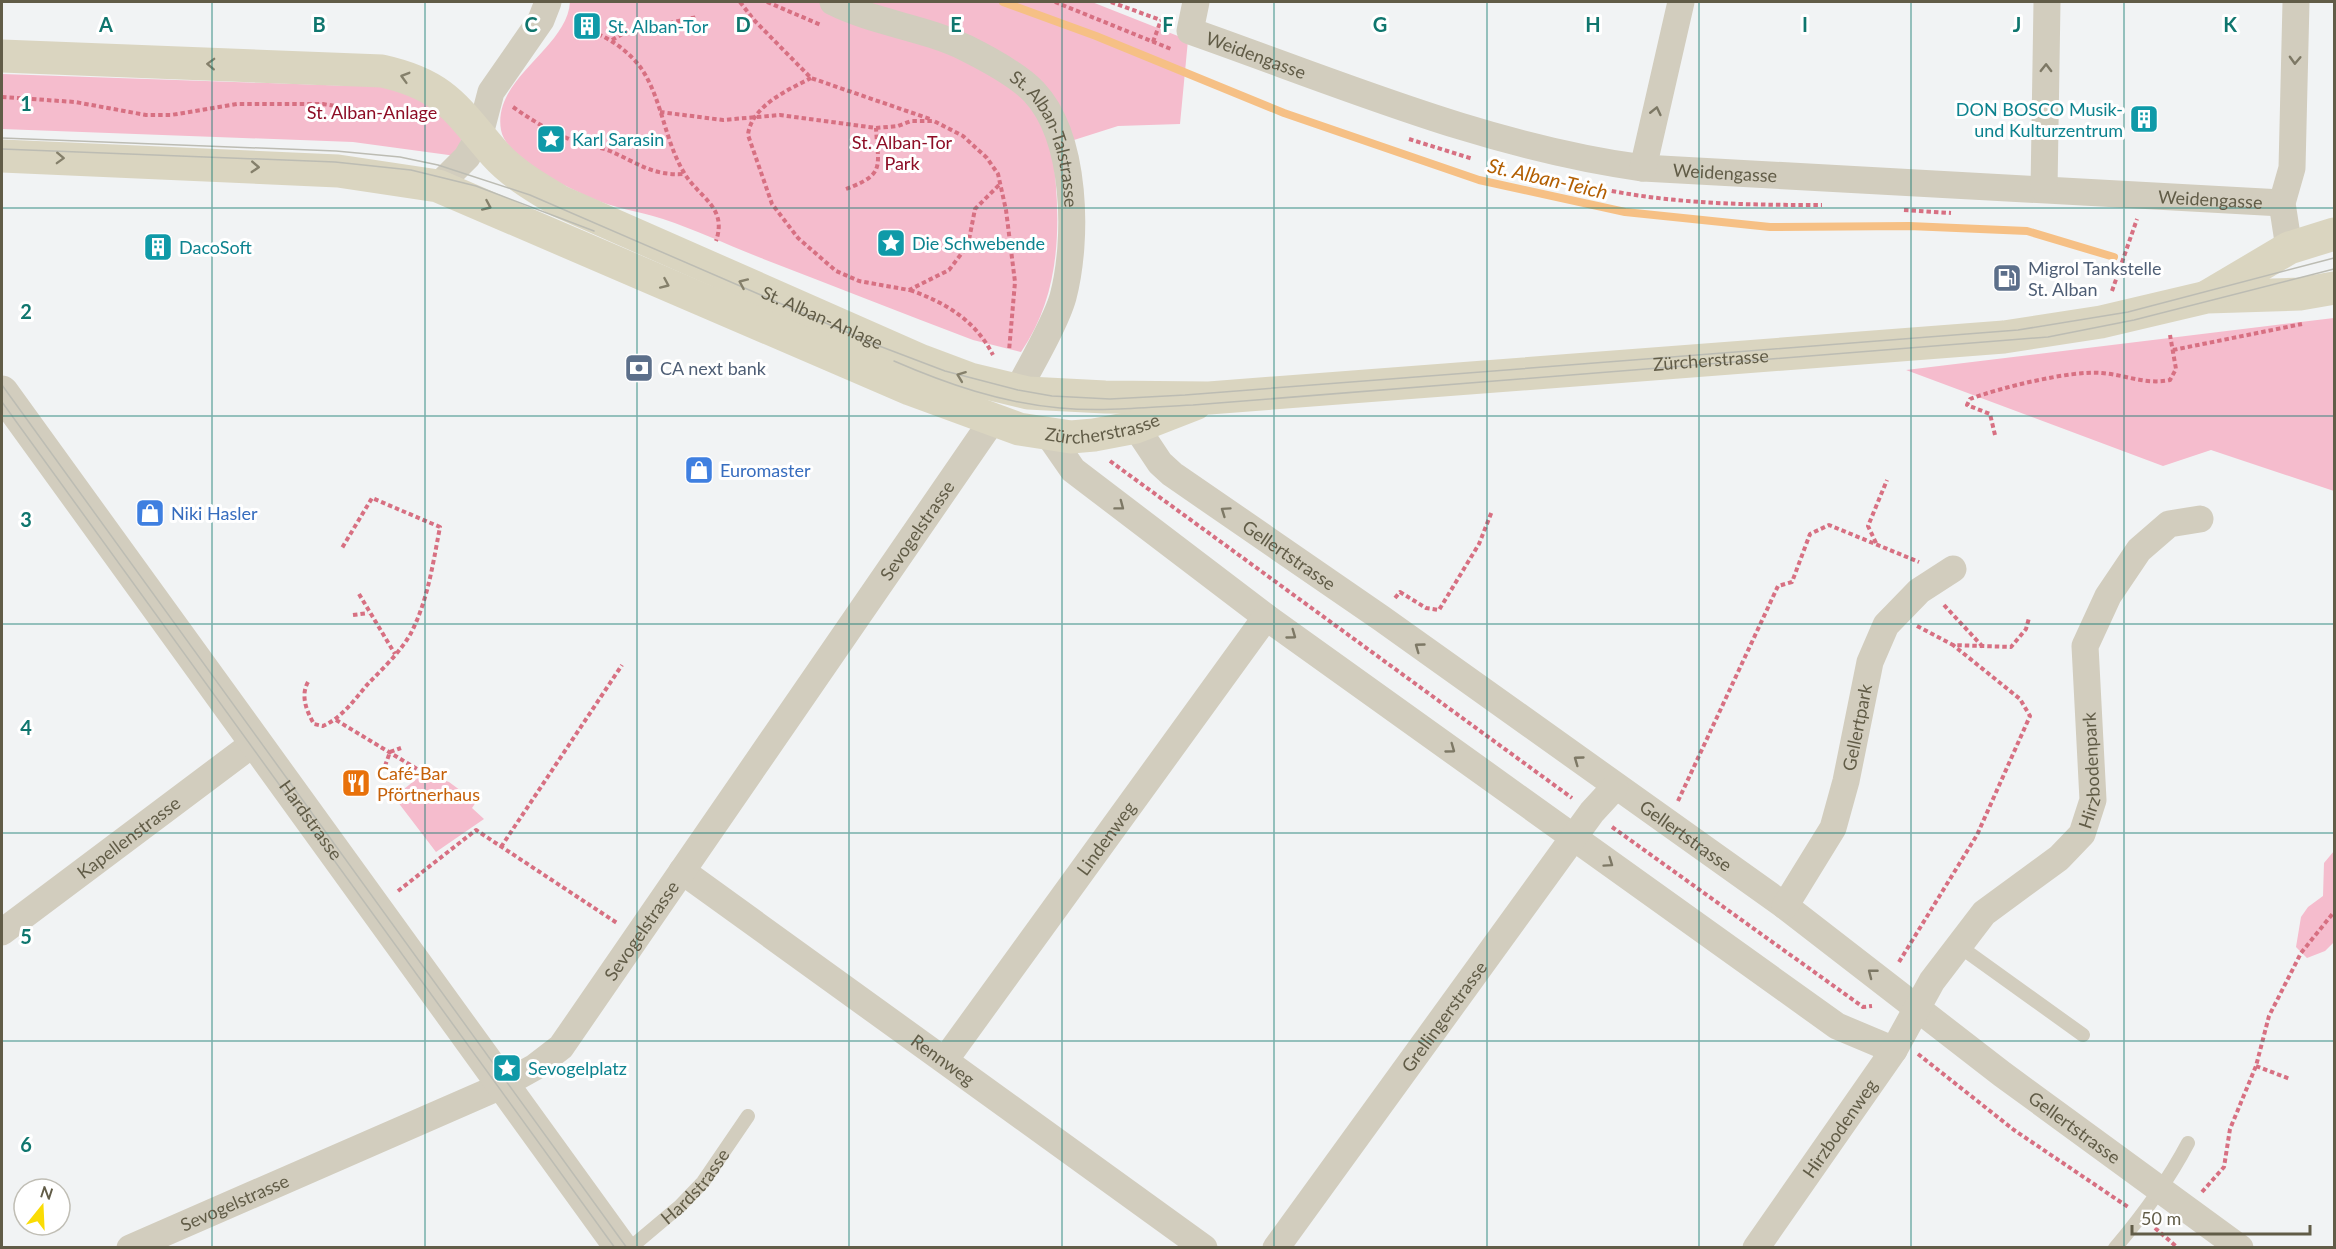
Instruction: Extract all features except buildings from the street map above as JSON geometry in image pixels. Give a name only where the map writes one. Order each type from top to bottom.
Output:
[{"type":"main road","name":"St. Alban-Anlage","points":[[2,56],[382,71],[416,80],[432,88],[445,116],[480,134],[518,176],[559,201],[922,362],[970,379],[1017,391]]},
{"type":"main road","name":"St. Alban-Anlage","points":[[2,156],[338,171],[438,186],[910,389],[992,421]]},
{"type":"main road","name":"Zürcherstrasse","points":[[1017,391],[1072,396],[1209,398],[2004,337],[2101,322],[2207,297],[2289,248],[2334,234]]},
{"type":"main road","points":[[2289,248],[2306,308]]},
{"type":"main road","name":"Zürcherstrasse","points":[[2207,297],[2306,308],[2334,288]]},
{"type":"main road","points":[[992,421],[1017,391],[1048,434]]},
{"type":"main road","points":[[1048,434],[1056,416],[1072,396]]},
{"type":"main road","points":[[1106,397],[1123,409],[1136,427]]},
{"type":"main road","name":"Zürcherstrasse","points":[[992,421],[1048,434],[1094,435],[1136,427],[1209,398]]},
{"type":"street","points":[[438,186],[457,170],[480,134],[498,82],[541,21],[548,2]]},
{"type":"street","name":"St. Alban-Talstrasse","points":[[833,2],[854,12],[934,34],[994,63],[1034,91],[1058,131],[1067,166],[1069,265],[1062,299],[1017,391]]},
{"type":"street","points":[[1190,31],[1197,2]]},
{"type":"street","points":[[1643,168],[1681,2]]},
{"type":"street","points":[[2044,189],[2047,2]]},
{"type":"street","points":[[2289,248],[2282,203],[2292,168],[2296,2]]},
{"type":"street","name":"Weidengasse","points":[[1190,31],[1452,123],[1564,155],[1643,168],[2282,203]]},
{"type":"street","points":[[445,116],[498,82]]},
{"type":"street","name":"Hardstrasse","points":[[2,392],[621,1248]]},
{"type":"street","name":"Sevogelstrasse","points":[[129,1248],[503,1084],[542,1062],[561,1047],[992,421]]},
{"type":"street","name":"Gellertstrasse","points":[[1136,427],[1160,462],[1172,474],[1381,618],[1785,906],[1919,1007],[2002,1074],[2240,1248]]},
{"type":"street","points":[[1048,434],[1054,446],[1073,470],[1266,617],[1837,1026],[1897,1045]]},
{"type":"street","name":"Hirzbodenpark","points":[[1919,1007],[1932,981],[1984,913],[2059,858],[2082,834],[2092,800],[2085,646],[2108,596],[2139,550],[2169,524],[2200,519]]},
{"type":"street","name":"Gellertpark","points":[[1785,906],[1833,828],[1846,781],[1870,662],[1886,625],[1919,591],[1942,576]]},
{"type":"street","name":"Lindenweg","points":[[945,1060],[1266,617]]},
{"type":"street","name":"Kapellenstrasse","points":[[2,932],[254,743]]},
{"type":"street","name":"Grellingerstrasse","points":[[1276,1248],[1592,812],[1615,787]]},
{"type":"street","name":"Rennweg","points":[[682,871],[1204,1248]]},
{"type":"street","name":"Hirzbodenweg","points":[[1756,1248],[1897,1045],[1919,1007]]},
{"type":"lane","points":[[1959,946],[2084,1035]]},
{"type":"lane","name":"Hardstrasse","points":[[630,1248],[680,1206],[703,1182],[748,1116]]},
{"type":"lane","points":[[2115,1248],[2141,1217],[2188,1143]]},
{"type":"path","points":[[740,2],[754,20],[812,78],[896,105],[934,121],[963,136],[987,158],[1000,183],[1015,282],[1008,359]]},
{"type":"path","points":[[1111,2],[1190,31]]},
{"type":"path","points":[[612,40],[624,33],[697,17]]},
{"type":"path","points":[[1153,42],[1161,20]]},
{"type":"path","points":[[598,34],[612,40],[640,66],[653,88],[669,144],[684,174],[714,209],[721,226],[715,244]]},
{"type":"path","points":[[812,78],[774,99],[748,126],[748,135],[756,165],[772,204],[798,238],[836,270],[859,281],[909,290],[936,300],[961,315],[983,336],[993,356]]},
{"type":"path","points":[[498,82],[554,133],[582,144],[608,150],[647,170],[668,175],[684,174]]},
{"type":"path","points":[[2,98],[75,102],[146,115],[171,115],[237,104],[323,104],[445,116]]},
{"type":"path","points":[[660,112],[723,120],[780,116],[876,128],[898,126],[911,121],[934,121]]},
{"type":"path","points":[[846,189],[874,176],[878,166],[876,128]]},
{"type":"path","points":[[909,290],[950,270],[968,245],[975,209],[1000,183]]},
{"type":"path","points":[[2101,322],[2146,196]]},
{"type":"path","points":[[1995,435],[1990,414],[1967,405],[1970,399],[2056,376],[2101,373],[2157,383],[2170,380],[2176,369],[2173,350],[2306,308]]},
{"type":"path","points":[[1103,454],[1130,478],[1863,1007],[1870,1005],[1881,1013],[1897,1045],[2014,1130],[2141,1217],[2178,1248]]},
{"type":"path","points":[[1876,544],[1868,526],[1887,480]]},
{"type":"path","points":[[308,682],[305,688],[306,711],[314,724],[323,726],[336,720],[395,654],[410,635],[421,610],[428,588],[440,527],[372,498],[342,548]]},
{"type":"path","points":[[1381,618],[1400,592],[1426,608],[1439,610],[1479,544],[1492,511]]},
{"type":"path","points":[[1667,823],[1778,586],[1792,582],[1810,534],[1829,525],[1876,544],[1942,576],[1983,647]]},
{"type":"path","points":[[358,594],[395,654]]},
{"type":"path","points":[[352,615],[368,613]]},
{"type":"path","points":[[1886,983],[1977,835],[2030,716],[2020,699],[1953,645],[1895,615]]},
{"type":"path","points":[[1953,645],[2011,647],[2026,629],[2030,618]]},
{"type":"path","points":[[501,847],[622,665]]},
{"type":"path","points":[[336,720],[417,769]]},
{"type":"path","points":[[385,766],[390,752],[400,748]]},
{"type":"path","points":[[375,909],[476,830],[638,937]]},
{"type":"path","points":[[2189,1209],[2224,1167],[2230,1129],[2256,1066],[2270,1016],[2301,952],[2334,912]]},
{"type":"path","points":[[2256,1066],[2289,1079]]},
{"type":"green space","name":"St. Alban-Tor Park","points":[[570,2],[1092,2],[1188,40],[1180,124],[1118,126],[1052,147],[1057,200],[1056,253],[1045,304],[1035,329],[1021,352],[973,340],[675,223],[598,201],[552,178],[525,161],[505,140],[501,130],[501,111],[518,79],[557,35],[566,19]]},
{"type":"green space","name":"St. Alban-Anlage","points":[[2,74],[353,86],[359,79],[411,90],[463,134],[456,156],[353,142],[2,129]]},
{"type":"green space","points":[[2334,318],[2334,491],[2211,450],[2163,466],[1906,370]]},
{"type":"green space","points":[[424,773],[449,782],[476,802],[472,808],[484,819],[436,852],[394,797]]},
{"type":"green space","points":[[2334,851],[2334,942],[2325,951],[2307,958],[2296,947],[2301,917],[2308,907],[2323,896],[2324,863]]},
{"type":"waterway","name":"St. Alban-Teich","points":[[1003,2],[1096,36],[1284,113],[1479,180],[1625,212],[1770,227],[1909,226],[2027,231],[2114,257]]},
{"type":"tram line","points":[[2,138],[336,151],[400,157],[438,165],[530,195],[874,344],[945,371],[1018,390],[1052,396],[1110,399],[2018,330],[2128,312],[2334,258]]},
{"type":"tram line","points":[[2,149],[335,162],[411,170],[476,186],[594,231]]},
{"type":"tram line","points":[[894,361],[975,391],[1017,402],[1094,410],[1193,405],[2048,337],[2134,320],[2334,269]]},
{"type":"tram line","points":[[2,385],[627,1248]]},
{"type":"tram line","points":[[2,402],[615,1248]]},
{"type":"place","name":"St. Alban-Tor","points":[[587,26]]},
{"type":"place","name":"DON BOSCO Musik- und Kulturzentrum","points":[[2144,119]]},
{"type":"place","name":"Karl Sarasin","points":[[551,139]]},
{"type":"place","name":"Die Schwebende","points":[[891,243]]},
{"type":"place","name":"DacoSoft","points":[[158,247]]},
{"type":"place","name":"Migrol Tankstelle St. Alban","points":[[2007,278]]},
{"type":"place","name":"CA next bank","points":[[639,368]]},
{"type":"place","name":"Euromaster","points":[[699,470]]},
{"type":"place","name":"Niki Hasler","points":[[150,513]]},
{"type":"place","name":"Café-Bar Pförtnerhaus","points":[[356,783]]},
{"type":"place","name":"Sevogelplatz","points":[[507,1068]]}]
